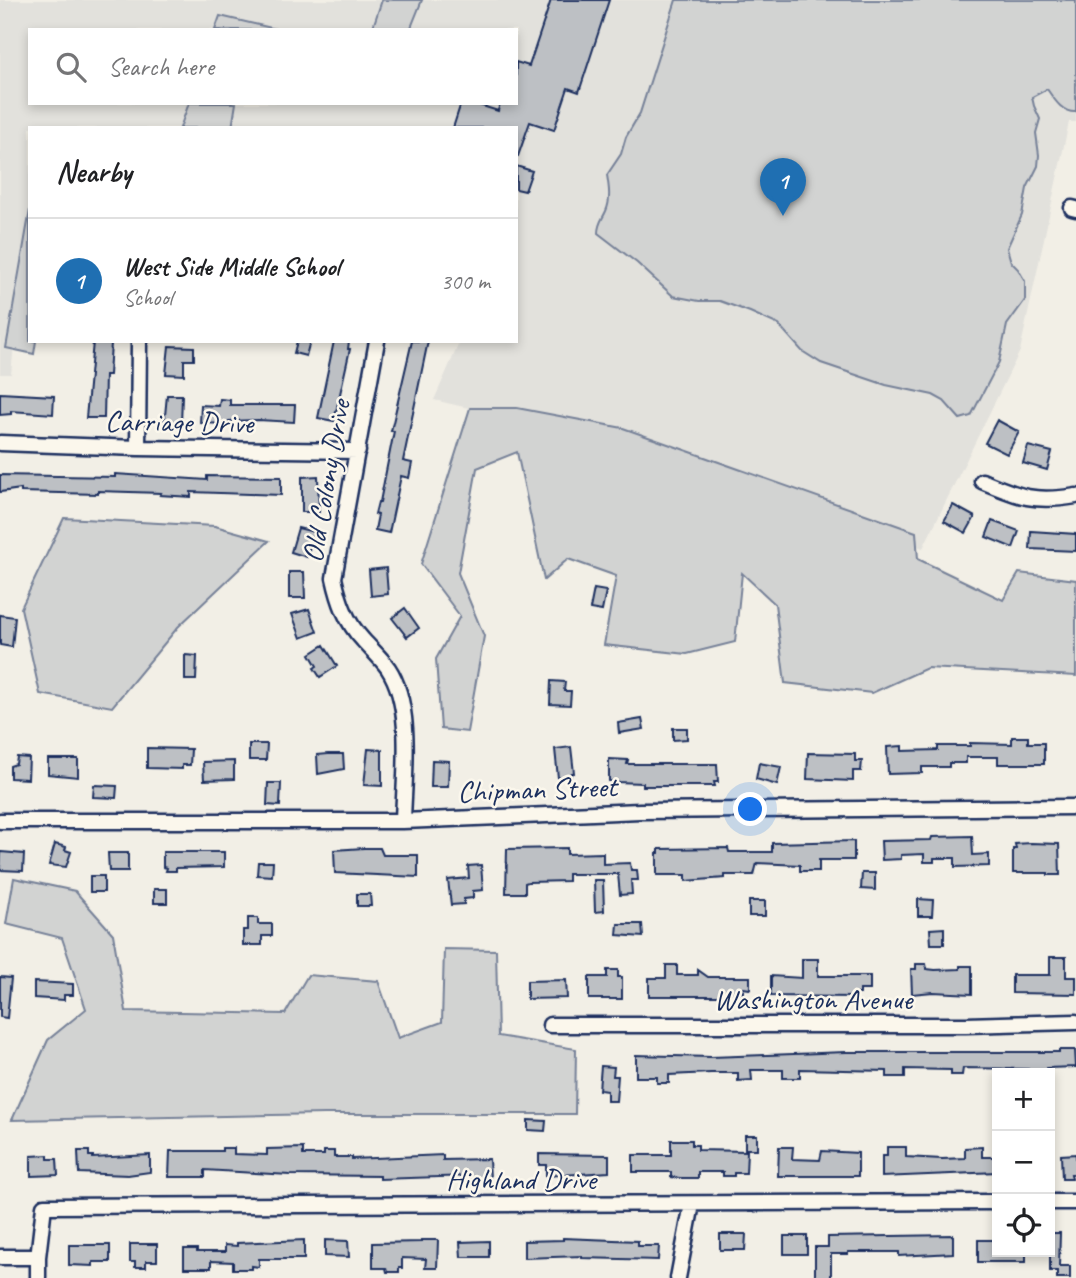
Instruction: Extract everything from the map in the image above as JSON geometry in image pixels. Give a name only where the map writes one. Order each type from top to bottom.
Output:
[{"type":"street","points":[[138,448],[139,343]]},
{"type":"street","name":"Old Colony Drive","points":[[377,343],[334,578],[341,607],[360,637],[388,668],[399,695],[405,729],[403,821]]},
{"type":"street","name":"Carriage Drive","points":[[0,443],[358,451]]},
{"type":"street","points":[[982,481],[1020,497],[1053,500],[1076,496]]},
{"type":"street","name":"Chipman Street","points":[[0,821],[403,821],[640,811],[1076,807]]},
{"type":"street","name":"Washington Avenue","points":[[550,1025],[966,1026],[1076,1022]]},
{"type":"street","name":"Highland Drive","points":[[38,1257],[44,1206],[992,1202]]},
{"type":"street","points":[[1055,1202],[1076,1202]]},
{"type":"street","points":[[678,1278],[692,1205]]},
{"type":"street","points":[[0,1257],[38,1257],[38,1278]]},
{"type":"shaded area","points":[[0,0],[1076,0],[1076,122],[1069,122],[1020,351],[923,548],[590,436],[434,400],[459,343],[518,343],[518,126],[28,126],[28,279],[15,335],[11,374],[0,374]]},
{"type":"shaded area","points":[[382,0],[422,0],[411,28],[373,28]]},
{"type":"shaded area","points":[[676,0],[1076,0],[1076,112],[1063,108],[1047,89],[1032,97],[1040,119],[1036,133],[1038,166],[1027,188],[1022,215],[1007,248],[1011,262],[1025,281],[1025,300],[1007,325],[999,362],[971,416],[960,419],[944,401],[933,395],[886,385],[821,363],[802,351],[779,325],[750,312],[720,301],[699,301],[673,296],[637,263],[598,233],[609,202],[607,175],[621,154],[626,137],[640,113]]},
{"type":"shaded area","points":[[220,16],[271,28],[216,28]]},
{"type":"shaded area","points":[[188,105],[236,105],[232,126],[181,126]]},
{"type":"shaded area","points":[[28,222],[28,343],[36,343],[34,354],[6,348]]},
{"type":"shaded area","points":[[470,408],[517,408],[623,428],[916,532],[918,559],[1003,600],[1019,573],[1076,580],[1076,676],[927,668],[872,693],[785,683],[775,604],[742,573],[735,642],[687,654],[604,645],[616,576],[568,559],[544,580],[517,452],[477,468],[458,573],[484,636],[467,732],[441,729],[436,659],[460,616],[421,564]]},
{"type":"shaded area","points":[[64,518],[215,526],[269,541],[178,627],[112,707],[40,694],[21,608]]},
{"type":"shaded area","points":[[14,878],[75,891],[113,934],[126,1011],[285,1014],[308,975],[378,981],[398,1038],[442,1022],[444,949],[496,950],[498,1036],[576,1049],[575,1114],[325,1114],[12,1120],[48,1040],[86,1009],[62,938],[6,924]]},
{"type":"building","points":[[551,0],[609,0],[579,92],[568,88],[554,130],[530,122],[518,156],[518,126],[454,126],[460,105],[479,105],[498,111],[500,105],[518,105],[518,63],[529,66]]},
{"type":"building","points":[[518,167],[532,171],[525,191],[518,189]]},
{"type":"building","points":[[93,343],[111,343],[109,375],[105,375],[104,418],[86,418]]},
{"type":"building","points":[[296,343],[309,343],[306,356],[294,353]]},
{"type":"building","points":[[334,343],[349,343],[350,349],[334,421],[318,418]]},
{"type":"building","points":[[412,343],[428,343],[403,461],[412,463],[409,478],[401,476],[389,533],[375,530],[378,515],[375,514],[380,502],[394,431],[391,431]]},
{"type":"building","points":[[169,346],[194,347],[194,360],[184,360],[184,375],[166,374]]},
{"type":"building","points":[[0,393],[54,396],[53,414],[11,411],[11,414],[0,415]]},
{"type":"building","points":[[167,395],[182,395],[181,426],[164,426]]},
{"type":"building","points":[[220,399],[230,400],[230,405],[295,405],[294,422],[258,420],[229,421],[229,424],[200,423],[201,405],[219,406]]},
{"type":"building","points":[[997,420],[1019,432],[1007,454],[985,443]]},
{"type":"building","points":[[1028,446],[1052,452],[1047,470],[1023,463]]},
{"type":"building","points":[[115,474],[207,480],[207,476],[281,477],[281,495],[191,492],[191,497],[98,491],[98,494],[21,492],[21,489],[0,492],[0,475],[115,477]]},
{"type":"building","points":[[318,476],[319,512],[302,512],[302,477]]},
{"type":"building","points":[[953,505],[975,517],[966,533],[944,521]]},
{"type":"building","points":[[992,521],[1019,531],[1013,548],[986,537]]},
{"type":"building","points":[[298,528],[314,532],[307,557],[291,552]]},
{"type":"building","points":[[1031,531],[1076,534],[1076,551],[1030,549]]},
{"type":"building","points":[[386,568],[388,594],[371,596],[369,570]]},
{"type":"building","points":[[289,572],[304,572],[305,598],[289,598]]},
{"type":"building","points":[[594,589],[606,591],[602,611],[590,609]]},
{"type":"building","points":[[405,608],[419,628],[407,637],[392,618]]},
{"type":"building","points":[[309,609],[317,632],[301,638],[292,614]]},
{"type":"building","points":[[0,615],[15,617],[12,647],[0,645]]},
{"type":"building","points":[[324,645],[337,666],[320,677],[310,654]]},
{"type":"building","points":[[185,655],[197,656],[196,680],[185,680]]},
{"type":"building","points":[[551,681],[565,682],[564,691],[571,691],[570,705],[550,704]]},
{"type":"building","points":[[642,719],[644,729],[619,733],[618,723]]},
{"type":"building","points":[[673,728],[687,728],[687,739],[673,740]]},
{"type":"building","points":[[1012,737],[1028,737],[1028,743],[1044,743],[1044,764],[998,764],[998,757],[966,757],[966,763],[949,763],[949,767],[922,767],[922,773],[888,774],[887,747],[902,746],[902,751],[938,750],[938,746],[970,746],[970,743],[1012,744]]},
{"type":"building","points":[[249,744],[267,744],[266,760],[249,760]]},
{"type":"building","points":[[571,747],[574,773],[571,773],[571,777],[558,778],[555,749]]},
{"type":"building","points":[[147,748],[191,749],[190,765],[182,765],[182,769],[147,768]]},
{"type":"building","points":[[368,749],[382,750],[382,786],[364,785]]},
{"type":"building","points":[[808,753],[855,754],[855,761],[862,761],[861,771],[853,771],[853,781],[807,779]]},
{"type":"building","points":[[343,754],[344,769],[318,774],[317,755]]},
{"type":"building","points":[[17,757],[29,758],[28,779],[10,778],[10,766],[16,764]]},
{"type":"building","points":[[48,759],[78,759],[78,777],[48,774]]},
{"type":"building","points":[[609,759],[628,760],[627,764],[717,764],[718,782],[714,782],[715,786],[643,786],[643,783],[609,781]]},
{"type":"building","points":[[432,760],[449,761],[448,787],[431,787]]},
{"type":"building","points":[[234,761],[234,779],[204,780],[203,762]]},
{"type":"building","points":[[759,763],[781,767],[777,785],[756,779]]},
{"type":"building","points":[[268,783],[281,783],[280,806],[267,805]]},
{"type":"building","points":[[94,785],[117,786],[116,798],[93,797]]},
{"type":"building","points":[[972,836],[973,855],[989,854],[989,866],[955,867],[955,858],[934,858],[934,862],[924,862],[924,854],[901,855],[901,859],[882,860],[881,841]]},
{"type":"building","points":[[854,841],[854,860],[819,860],[819,871],[800,871],[800,865],[757,863],[754,875],[725,875],[725,878],[686,881],[686,875],[657,875],[659,849],[728,848],[729,852],[772,852],[772,843]]},
{"type":"building","points":[[55,844],[66,847],[65,850],[71,852],[66,867],[49,865]]},
{"type":"building","points":[[1015,844],[1059,844],[1060,875],[1013,873]]},
{"type":"building","points":[[380,848],[383,855],[418,855],[418,877],[335,873],[334,850]]},
{"type":"building","points":[[567,848],[567,854],[603,853],[603,864],[630,863],[631,870],[637,870],[638,880],[631,880],[632,894],[620,895],[618,874],[568,874],[568,881],[528,882],[525,883],[525,893],[506,893],[507,849]]},
{"type":"building","points":[[1,852],[24,854],[23,871],[0,870]]},
{"type":"building","points":[[163,852],[224,852],[224,867],[176,868],[176,871],[166,871],[167,868],[163,867]]},
{"type":"building","points":[[108,853],[128,853],[128,871],[109,871]]},
{"type":"building","points":[[258,862],[273,862],[272,876],[257,875]]},
{"type":"building","points":[[481,865],[483,890],[473,891],[473,898],[464,899],[464,904],[451,905],[448,880],[469,878],[468,866]]},
{"type":"building","points":[[862,873],[875,873],[875,890],[861,889]]},
{"type":"building","points":[[90,876],[104,876],[104,892],[90,892]]},
{"type":"building","points":[[594,880],[603,880],[604,911],[595,912]]},
{"type":"building","points":[[154,889],[167,889],[167,903],[154,903]]},
{"type":"building","points":[[357,894],[370,894],[371,906],[357,906]]},
{"type":"building","points":[[918,899],[933,900],[932,916],[918,916]]},
{"type":"building","points":[[749,901],[765,901],[765,916],[749,916]]},
{"type":"building","points":[[248,918],[258,918],[258,924],[272,924],[272,936],[262,936],[262,945],[243,945],[243,930],[248,930]]},
{"type":"building","points":[[618,924],[642,924],[643,937],[617,935]]},
{"type":"building","points":[[944,928],[944,944],[931,944],[930,929]]},
{"type":"building","points":[[1050,957],[1066,957],[1066,977],[1076,977],[1076,994],[1012,993],[1012,975],[1050,975]]},
{"type":"building","points":[[802,959],[818,959],[818,976],[870,976],[870,990],[860,990],[860,994],[854,994],[852,997],[771,996],[771,976],[802,978]]},
{"type":"building","points":[[916,964],[926,964],[927,969],[935,970],[972,966],[972,994],[912,994],[911,969],[916,969]]},
{"type":"building","points":[[666,965],[677,965],[677,975],[698,975],[698,970],[708,977],[750,977],[750,989],[743,988],[743,996],[649,996],[649,978],[666,978]]},
{"type":"building","points":[[607,970],[618,970],[618,977],[622,977],[622,999],[589,999],[589,977],[607,977]]},
{"type":"building","points":[[0,977],[11,978],[7,1018],[0,1017]]},
{"type":"building","points":[[566,980],[567,998],[527,999],[527,981]]},
{"type":"building","points":[[34,982],[73,984],[73,995],[64,995],[64,1000],[34,998]]},
{"type":"building","points":[[1075,1050],[1076,1067],[963,1068],[962,1075],[951,1075],[951,1070],[905,1069],[905,1077],[887,1077],[887,1071],[800,1069],[800,1078],[783,1078],[783,1070],[751,1070],[752,1080],[738,1081],[738,1073],[711,1073],[669,1075],[669,1083],[657,1083],[657,1077],[636,1077],[636,1055],[711,1057],[846,1052]]},
{"type":"building","points":[[601,1066],[614,1067],[613,1076],[618,1076],[616,1101],[607,1101],[607,1091],[599,1090]]},
{"type":"building","points":[[528,1120],[546,1121],[545,1131],[528,1130]]},
{"type":"building","points":[[745,1135],[757,1135],[757,1149],[745,1149]]},
{"type":"building","points":[[671,1140],[692,1140],[692,1145],[698,1145],[698,1150],[747,1151],[746,1173],[723,1176],[723,1172],[698,1172],[698,1178],[680,1178],[671,1177],[671,1172],[633,1172],[633,1155],[671,1155]]},
{"type":"building","points":[[779,1147],[793,1147],[792,1159],[820,1160],[822,1151],[858,1153],[858,1176],[778,1176]]},
{"type":"building","points":[[887,1147],[906,1147],[906,1157],[965,1158],[965,1148],[982,1147],[982,1157],[992,1157],[992,1172],[882,1177],[882,1156],[887,1156]]},
{"type":"building","points":[[222,1148],[234,1148],[234,1154],[267,1155],[267,1149],[303,1148],[303,1155],[324,1155],[324,1151],[334,1151],[334,1157],[352,1159],[443,1155],[443,1160],[489,1159],[490,1179],[469,1180],[469,1176],[380,1179],[380,1176],[205,1170],[205,1177],[169,1177],[170,1151],[222,1151]]},
{"type":"building","points":[[78,1151],[89,1151],[89,1156],[93,1158],[150,1155],[150,1172],[128,1175],[79,1173]]},
{"type":"building","points":[[539,1154],[609,1155],[609,1172],[546,1176],[546,1165],[539,1165]]},
{"type":"building","points":[[1076,1154],[1076,1174],[1071,1174],[1072,1179],[1062,1179],[1061,1155]]},
{"type":"building","points":[[48,1155],[48,1159],[57,1159],[58,1175],[31,1176],[31,1156]]},
{"type":"building","points":[[1055,1233],[1060,1233],[1059,1266],[1070,1266],[1070,1278],[1057,1278],[1057,1271],[1050,1271],[1050,1257],[1055,1257]]},
{"type":"building","points":[[720,1234],[746,1234],[745,1250],[720,1250]]},
{"type":"building","points":[[953,1235],[953,1253],[899,1256],[899,1252],[831,1254],[831,1278],[815,1278],[815,1247],[828,1247],[828,1237]]},
{"type":"building","points":[[784,1236],[807,1236],[807,1254],[784,1254]]},
{"type":"building","points":[[563,1238],[638,1241],[638,1246],[659,1246],[658,1260],[582,1256],[524,1258],[524,1241]]},
{"type":"building","points":[[304,1240],[304,1259],[259,1259],[259,1267],[252,1266],[252,1269],[233,1269],[233,1262],[211,1261],[211,1268],[184,1268],[184,1249],[225,1252],[225,1245],[237,1246],[237,1243]]},
{"type":"building","points":[[325,1240],[348,1241],[349,1257],[325,1256]]},
{"type":"building","points":[[438,1240],[437,1268],[425,1268],[426,1259],[402,1258],[399,1272],[373,1268],[373,1243]]},
{"type":"building","points":[[978,1240],[992,1240],[992,1257],[1026,1257],[1026,1262],[978,1262]]},
{"type":"building","points":[[489,1241],[489,1257],[461,1257],[460,1242]]},
{"type":"building","points":[[130,1244],[157,1244],[157,1261],[146,1261],[146,1267],[135,1267],[135,1262],[130,1262]]},
{"type":"building","points":[[69,1245],[110,1245],[110,1262],[93,1262],[93,1266],[69,1265]]},
{"type":"place","name":"West Side Middle School","points":[[783,216]]}]
